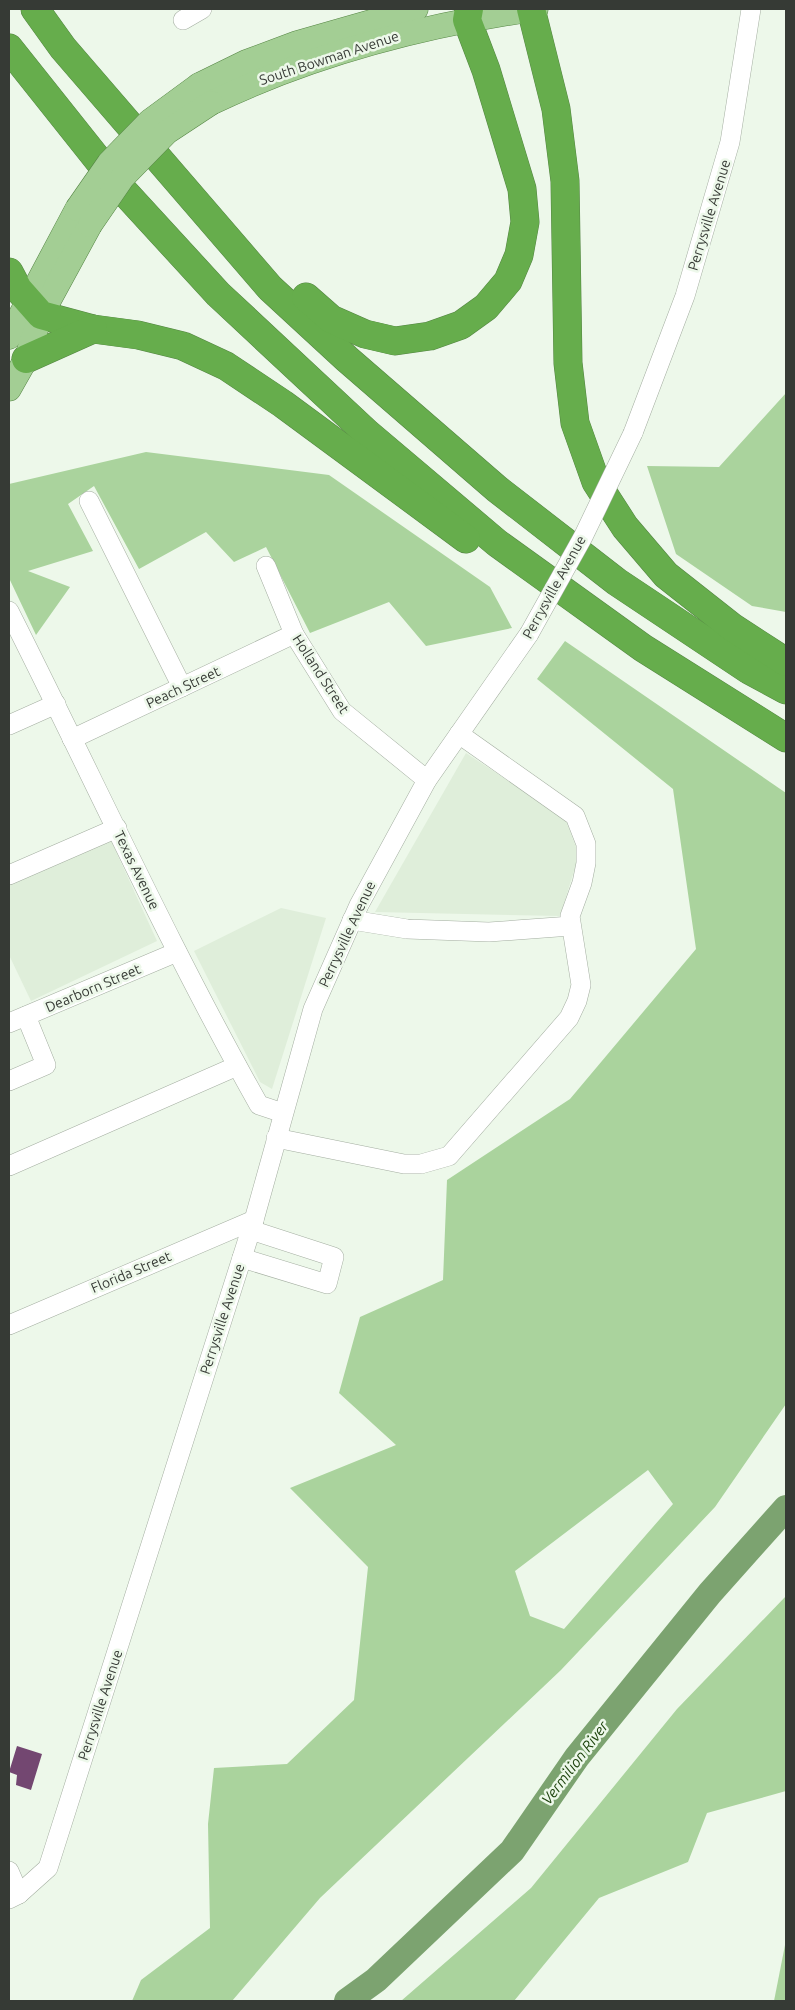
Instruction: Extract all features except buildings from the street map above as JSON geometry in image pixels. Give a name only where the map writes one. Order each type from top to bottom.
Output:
[{"type":"highway","points":[[35,9],[63,48],[270,288],[347,358],[497,489],[617,582],[749,670],[786,690]]},
{"type":"highway","points":[[531,9],[556,109],[565,181],[568,363],[575,423],[596,482],[624,527],[666,575],[732,627],[786,662]]},
{"type":"highway","points":[[199,205],[331,319],[365,334],[395,341],[430,336],[461,325],[486,307],[508,281],[519,255],[525,222],[522,190],[468,14]]},
{"type":"highway","points":[[9,48],[118,185],[212,287],[367,433],[497,543],[642,648],[786,738]]},
{"type":"highway","points":[[9,272],[18,288],[35,307],[93,329],[138,335],[183,346],[226,366],[283,404],[632,660],[699,703],[786,753]]},
{"type":"highway","points":[[26,359],[93,329]]},
{"type":"main road","name":"South Bowman Avenue","points":[[9,337],[35,307],[83,217],[205,94],[246,62],[297,43],[416,9]]},
{"type":"main road","name":"South Bowman Avenue","points":[[205,94],[258,80],[309,62],[468,14],[536,9]]},
{"type":"main road","name":"South Bowman Avenue","points":[[9,389],[26,359],[35,307]]},
{"type":"street","points":[[183,20],[202,9]]},
{"type":"street","name":"Perrysville Avenue","points":[[14,1896],[48,1868],[242,1258],[313,1009],[352,920],[427,780],[530,634],[583,537],[633,434],[685,296],[730,142],[751,9]]},
{"type":"street","points":[[89,501],[182,687]]},
{"type":"street","name":"Holland Street","points":[[266,566],[294,634],[342,711],[427,780]]},
{"type":"street","name":"Texas Avenue","points":[[9,611],[177,952],[237,1066],[259,1105],[283,1113]]},
{"type":"street","name":"Peach Street","points":[[72,739],[294,634]]},
{"type":"street","points":[[9,725],[56,704]]},
{"type":"street","points":[[276,1138],[404,1164],[421,1164],[449,1156],[569,1018],[578,1001],[581,985],[570,916],[582,883],[586,864],[586,844],[575,816],[460,734]]},
{"type":"street","points":[[9,875],[117,828]]},
{"type":"street","points":[[352,920],[407,929],[490,932],[572,926]]},
{"type":"street","name":"Dearborn Street","points":[[17,1019],[177,952]]},
{"type":"street","points":[[9,1081],[46,1065],[17,1019]]},
{"type":"street","points":[[9,1166],[237,1066]]},
{"type":"street","points":[[242,1258],[327,1284],[334,1257],[252,1225]]},
{"type":"street","name":"Florida Street","points":[[9,1325],[252,1225]]},
{"type":"street","points":[[9,1871],[14,1896]]},
{"type":"shaded area","points":[[466,753],[565,818],[579,855],[560,916],[375,912]]},
{"type":"shaded area","points":[[107,832],[157,941],[31,1001],[9,955],[9,875]]},
{"type":"shaded area","points":[[281,908],[326,918],[272,1089],[260,1082],[194,951]]},
{"type":"green space","points":[[786,393],[786,612],[752,606],[676,554],[647,466],[719,467]]},
{"type":"green space","points":[[146,452],[329,475],[490,587],[512,628],[426,646],[389,602],[310,633],[266,547],[234,562],[206,532],[139,569],[94,486],[68,504],[93,551],[28,571],[70,587],[36,635],[9,578],[9,484]]},
{"type":"green space","points":[[565,641],[786,793],[786,1404],[715,1507],[561,1670],[320,1898],[232,2001],[132,2001],[141,1980],[210,1928],[208,1824],[214,1768],[287,1764],[354,1700],[368,1567],[290,1488],[396,1445],[339,1393],[360,1317],[443,1280],[447,1180],[570,1099],[696,949],[673,789],[537,679]],"holes":[[[648,1470],[673,1504],[564,1629],[530,1616],[515,1571]]]},
{"type":"green space","points":[[786,1596],[786,1791],[707,1813],[688,1862],[599,1898],[514,2001],[401,2001],[531,1888],[677,1709]]},
{"type":"green space","points":[[786,1940],[786,2001],[774,2001]]},
{"type":"waterway","name":"Vermilion River","points":[[347,2001],[376,1980],[512,1851],[577,1757],[710,1593],[786,1508]]}]
